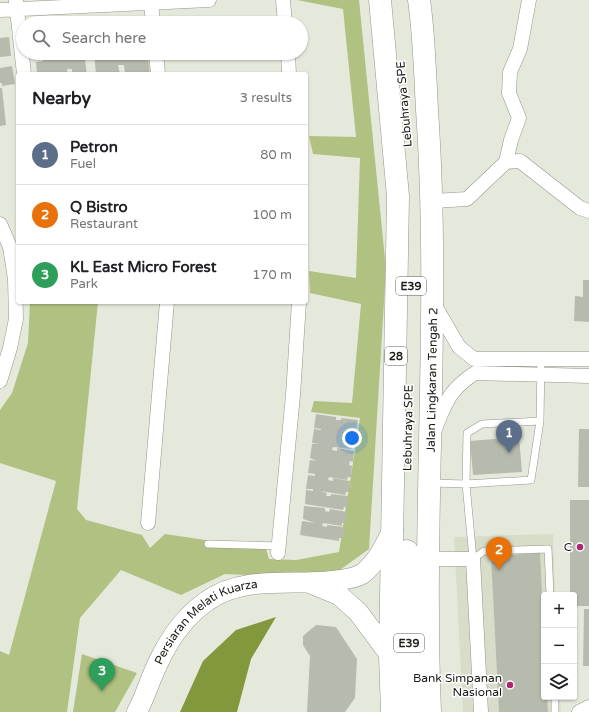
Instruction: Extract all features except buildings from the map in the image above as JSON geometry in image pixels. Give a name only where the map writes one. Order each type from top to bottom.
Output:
[{"type":"highway","name":"28","points":[[380,0],[398,196],[390,655],[392,712]]},
{"type":"highway","name":"Lebuhraya SPE","points":[[394,0],[411,188],[406,499],[410,712]]},
{"type":"highway","name":"Jalan Lingkaran Tengah 2","points":[[419,0],[432,201],[433,304],[428,558],[430,712]]},
{"type":"street","points":[[0,10],[16,5],[107,2],[151,3],[209,0]]},
{"type":"street","points":[[283,0],[284,16]]},
{"type":"street","points":[[432,201],[467,199],[506,162],[511,140],[519,118],[509,93],[510,72],[520,50],[529,0]]},
{"type":"street","points":[[151,3],[152,16]]},
{"type":"street","points":[[16,5],[17,16]]},
{"type":"street","points":[[22,60],[24,72]]},
{"type":"street","points":[[157,60],[158,72]]},
{"type":"street","points":[[288,60],[289,72]]},
{"type":"street","points":[[506,162],[520,160],[580,208],[589,211]]},
{"type":"street","points":[[0,224],[10,246],[15,279],[16,319],[10,348],[0,381]]},
{"type":"street","points":[[148,522],[167,304]]},
{"type":"street","points":[[279,549],[293,395],[299,304]]},
{"type":"street","points":[[433,304],[459,347],[474,358],[589,359]]},
{"type":"street","points":[[430,439],[449,395],[464,380],[475,373],[589,376]]},
{"type":"street","name":"Persiaran Melati Kuarza","points":[[137,712],[160,659],[174,634],[208,600],[224,592],[245,586],[269,583],[311,583],[342,580],[361,574],[380,555],[393,529]]},
{"type":"street","points":[[428,558],[473,558],[481,712]]},
{"type":"street","name":"Persiaran Melati Kuarza","points":[[311,583],[339,595],[358,612],[390,655]]},
{"type":"street","points":[[579,712],[589,707]]},
{"type":"lane","points":[[430,483],[466,484],[531,480],[540,421],[541,359]]},
{"type":"lane","points":[[540,421],[482,424],[468,433],[466,484],[473,558],[484,551],[548,549],[550,592]]},
{"type":"lane","points":[[208,544],[279,549]]},
{"type":"lane","points":[[555,700],[555,712]]},
{"type":"shaded area","points":[[297,0],[359,0],[386,269],[369,549],[337,572],[290,577],[225,574],[181,595],[121,570],[80,618],[67,712],[0,712],[0,651],[9,655],[56,481],[0,463],[0,410],[12,393],[28,343],[30,304],[98,304],[77,509],[86,520],[142,535],[150,548],[165,534],[266,549],[269,559],[296,560],[339,552],[360,418],[311,412],[314,401],[352,403],[361,304],[310,293],[309,271],[356,278],[360,158],[313,154],[309,136],[356,137],[343,9]]},
{"type":"shaded area","points":[[553,534],[555,592],[541,592],[541,700],[560,700],[561,712],[463,712],[454,537]]},
{"type":"shaded area","points":[[276,617],[251,659],[237,712],[180,712],[203,661],[236,630]]},
{"type":"shaded area","points":[[82,654],[137,673],[115,712],[73,712]]},
{"type":"place","name":"Petron","points":[[509,453]]},
{"type":"place","name":"C","points":[[580,547]]},
{"type":"place","name":"Q Bistro","points":[[499,570]]},
{"type":"place","name":"Bank Simpanan Nasional","points":[[510,685]]},
{"type":"place","name":"KL East Micro Forest","points":[[102,691]]}]
